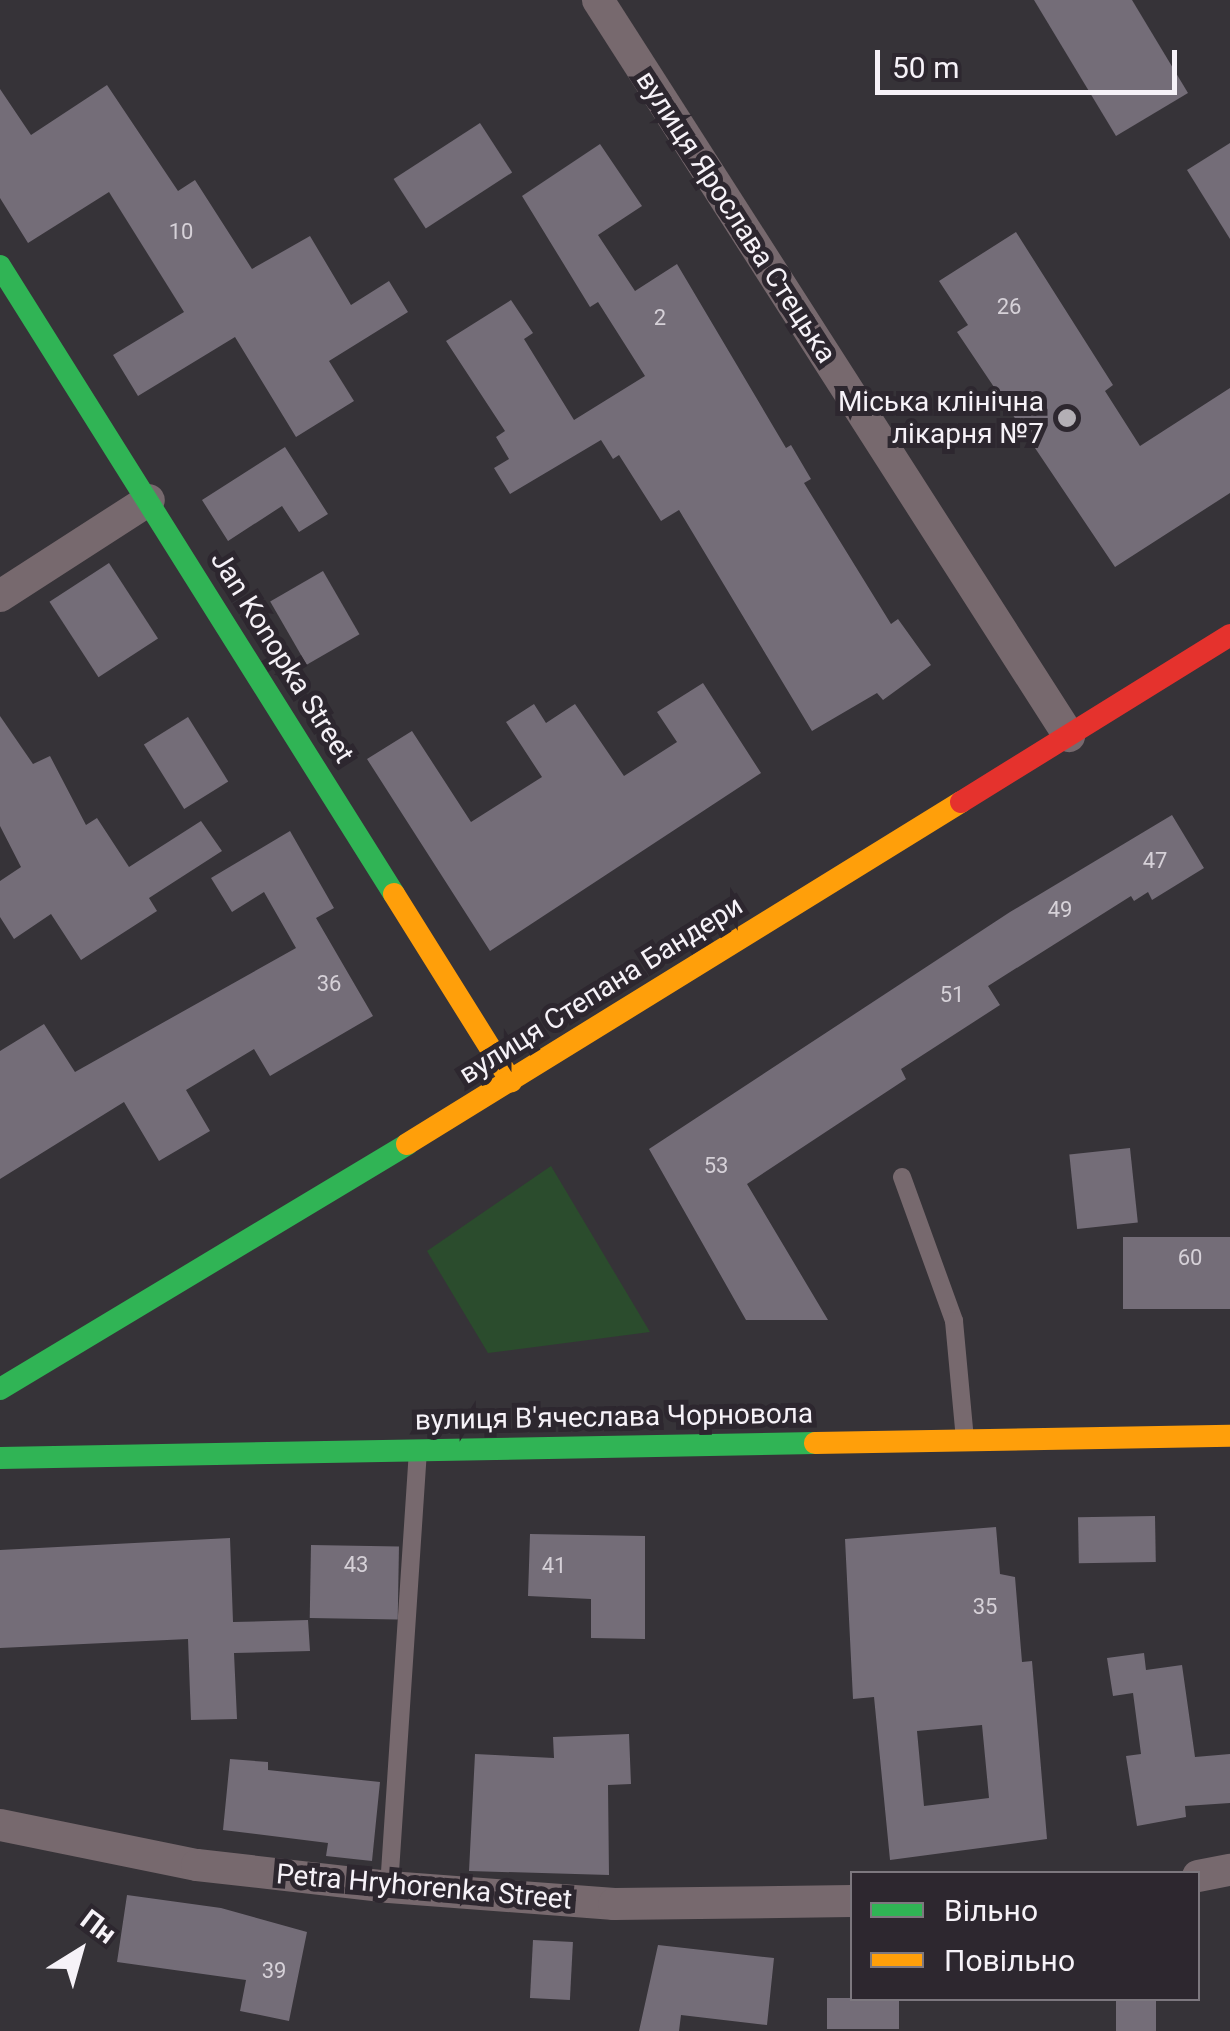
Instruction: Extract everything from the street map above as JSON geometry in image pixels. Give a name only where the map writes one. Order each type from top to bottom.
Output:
[{"type":"street","name":"вулиця Ярослава Стецька","points":[[598,0],[1069,736]]},
{"type":"street","name":"Jan Konopka Street","points":[[0,266],[511,1082]]},
{"type":"street","points":[[0,596],[148,500]]},
{"type":"street","name":"вулиця Степана Бандери","points":[[0,1389],[511,1082],[1230,635]]},
{"type":"street","name":"вулиця В'ячеслава Чорновола","points":[[0,1458],[1230,1436]]},
{"type":"street","name":"Petra Hryhorenka Street","points":[[0,1826],[196,1865],[390,1886],[614,1904],[850,1901]]},
{"type":"street","points":[[1200,1876],[1230,1870]]},
{"type":"lane","points":[[902,1178],[954,1320],[965,1441]]},
{"type":"lane","points":[[390,1886],[418,1451]]},
{"type":"green space","points":[[551,1166],[650,1332],[488,1353],[427,1251]]},
{"type":"building","points":[[1034,0],[1132,0],[1188,93],[1116,136]]},
{"type":"building","points":[[107,85],[178,191],[195,180],[252,269],[310,236],[351,305],[389,281],[408,312],[329,361],[354,401],[296,437],[235,337],[138,396],[113,355],[184,312],[109,192],[28,243],[0,198],[0,89],[31,135]]},
{"type":"building","points":[[480,123],[512,172],[426,229],[394,179]]},
{"type":"building","points":[[1230,143],[1230,239],[1187,170]]},
{"type":"building","points":[[600,144],[642,206],[598,235],[635,291],[677,264],[786,448],[791,445],[811,479],[804,483],[891,624],[898,619],[931,665],[883,700],[877,693],[812,731],[679,510],[661,521],[619,455],[613,459],[601,440],[510,494],[494,468],[509,459],[496,437],[505,431],[446,341],[511,300],[533,333],[524,339],[574,420],[645,376],[598,302],[590,307],[522,196]]},
{"type":"building","name":"Міська клінічна лікарня №7","points":[[1016,232],[1113,385],[1105,391],[1140,446],[1230,388],[1230,493],[1115,567],[957,332],[968,325],[939,281]]},
{"type":"building","points":[[285,447],[328,514],[299,532],[282,506],[228,541],[202,500]]},
{"type":"building","points":[[109,563],[158,638],[98,677],[49,602]]},
{"type":"building","points":[[323,571],[360,634],[307,665],[270,602]]},
{"type":"building","points":[[703,683],[761,773],[490,951],[367,759],[412,731],[471,822],[542,777],[506,722],[534,704],[546,723],[575,704],[624,776],[677,742],[657,712]]},
{"type":"building","points":[[0,716],[33,764],[50,756],[86,825],[97,818],[129,867],[201,821],[222,851],[149,898],[157,911],[81,960],[51,914],[14,939],[0,917],[0,881],[21,867],[0,826]]},
{"type":"building","points":[[188,717],[228,781],[184,809],[144,745]]},
{"type":"building","points":[[1172,815],[1204,868],[1152,900],[1148,892],[1134,901],[1131,896],[988,986],[1000,1005],[901,1069],[906,1079],[747,1184],[828,1320],[746,1320],[649,1149],[1010,912]]},
{"type":"building","points":[[290,831],[334,908],[316,918],[373,1016],[270,1076],[254,1049],[186,1090],[210,1131],[159,1161],[124,1102],[0,1179],[0,1051],[44,1024],[75,1072],[296,948],[264,892],[232,912],[211,878]]},
{"type":"building","points":[[1130,1148],[1138,1223],[1077,1229],[1069,1154]]},
{"type":"building","points":[[1123,1237],[1230,1237],[1230,1309],[1123,1309]]},
{"type":"building","points":[[1155,1516],[1156,1562],[1079,1563],[1078,1517]]},
{"type":"building","points":[[996,1527],[1000,1574],[1015,1577],[1022,1662],[1032,1661],[1047,1839],[890,1860],[874,1697],[853,1699],[845,1539]],"holes":[[[982,1725],[989,1798],[924,1806],[917,1731]]]},
{"type":"building","points":[[530,1534],[645,1536],[645,1639],[591,1638],[591,1599],[528,1596]]},
{"type":"building","points":[[230,1538],[233,1622],[308,1620],[310,1651],[234,1653],[237,1719],[191,1720],[188,1639],[0,1648],[0,1550]]},
{"type":"building","points":[[311,1545],[399,1547],[398,1620],[310,1618]]},
{"type":"building","points":[[1144,1653],[1146,1670],[1182,1665],[1195,1757],[1230,1754],[1230,1803],[1185,1806],[1186,1817],[1137,1826],[1126,1756],[1141,1754],[1133,1693],[1113,1696],[1107,1658]]},
{"type":"building","points":[[629,1734],[631,1784],[608,1785],[609,1875],[469,1871],[475,1754],[554,1758],[553,1737]]},
{"type":"building","points":[[230,1759],[268,1762],[268,1770],[380,1782],[372,1861],[326,1856],[328,1843],[223,1830]]},
{"type":"building","points":[[127,1895],[221,1908],[307,1932],[289,2021],[240,2011],[246,1980],[117,1962]]},
{"type":"building","points":[[533,1940],[573,1942],[570,2000],[530,1998]]},
{"type":"building","points":[[658,1945],[774,1958],[767,2025],[681,2015],[679,2031],[639,2031]]},
{"type":"building","points":[[827,1998],[899,2001],[899,2029],[827,2029]]},
{"type":"building","points":[[1116,2001],[1156,2001],[1156,2031],[1116,2031]]},
{"type":"traffic: fast","points":[[0,266],[394,894]]},
{"type":"traffic: fast","points":[[0,1389],[407,1144]]},
{"type":"traffic: fast","points":[[0,1458],[815,1443]]},
{"type":"traffic: slow","points":[[407,1144],[961,802]]},
{"type":"traffic: slow","points":[[394,894],[511,1081]]},
{"type":"traffic: slow","points":[[815,1443],[1230,1436]]},
{"type":"traffic: jam","points":[[961,802],[1230,635]]},
{"type":"place","name":"Міська клінічна лікарня №7","points":[[1067,418]]}]
